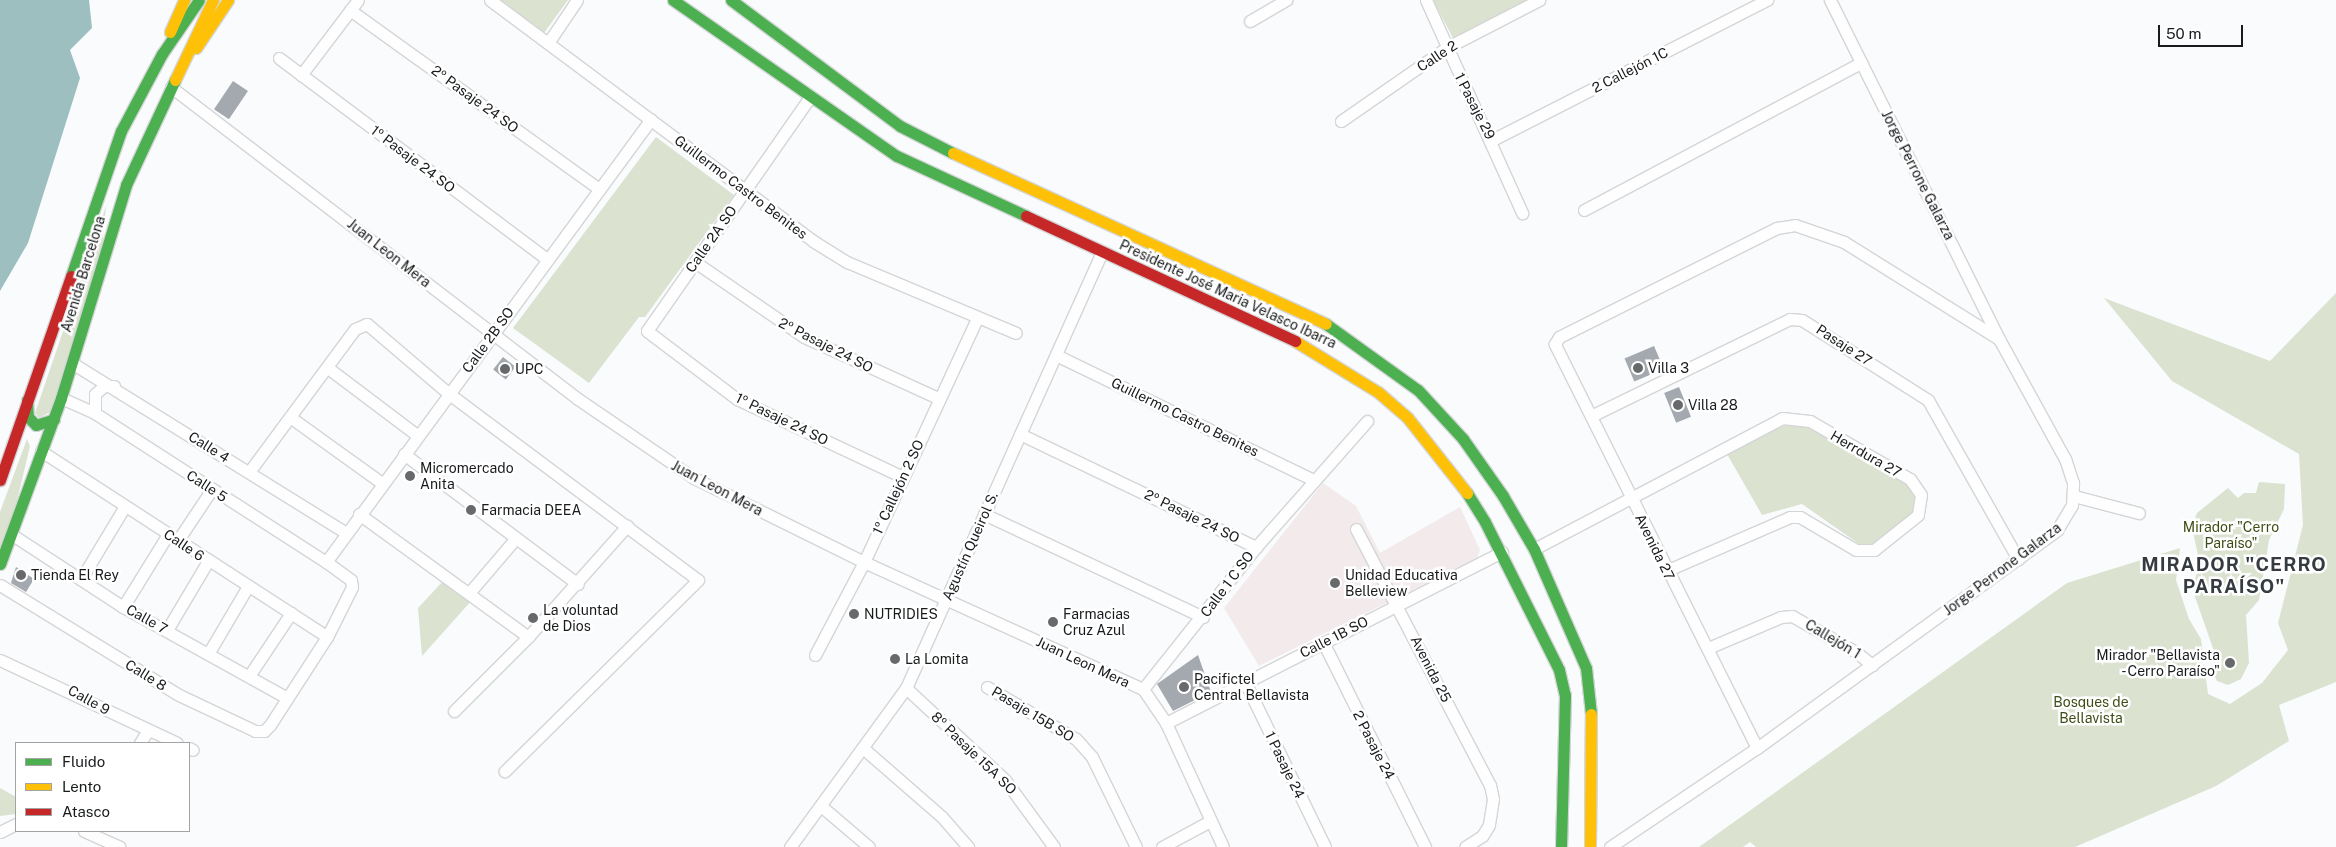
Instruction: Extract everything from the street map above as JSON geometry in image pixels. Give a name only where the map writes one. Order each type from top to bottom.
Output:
[{"type":"main road","points":[[162,54],[184,0]]},
{"type":"main road","name":"Avenida Barcelona","points":[[0,480],[28,394],[121,131],[162,54],[199,0]]},
{"type":"main road","name":"Avenida Barcelona","points":[[0,564],[61,398],[126,185],[214,0]]},
{"type":"main road","points":[[185,62],[210,31],[228,0]]},
{"type":"main road","name":"Presidente José Maria Velasco Ibarra","points":[[673,0],[897,156],[1313,349],[1378,392],[1407,417],[1449,466],[1502,552],[1559,670],[1564,695],[1562,847]]},
{"type":"main road","name":"Presidente José Maria Velasco Ibarra","points":[[730,0],[900,126],[984,169],[1324,322],[1347,336],[1418,390],[1463,439],[1534,549],[1586,668],[1590,694],[1590,847]]},
{"type":"main road","points":[[975,193],[982,192],[990,181],[984,169]]},
{"type":"main road","points":[[28,394],[27,412],[32,421],[41,425],[54,419]]},
{"type":"main road","points":[[14,438],[27,429],[39,437],[34,471]]},
{"type":"street","points":[[302,75],[358,0]]},
{"type":"street","name":"Guillermo Castro Benites","points":[[490,0],[745,190],[847,262],[977,319],[1016,333]]},
{"type":"street","points":[[548,43],[577,0]]},
{"type":"street","points":[[1250,21],[1286,0]]},
{"type":"street","name":"1 Pasaje 29","points":[[1426,0],[1446,48],[1492,140],[1522,213]]},
{"type":"street","name":"Calle 2","points":[[1342,121],[1446,48],[1539,0]]},
{"type":"street","name":"2 Callejón 1C","points":[[1492,140],[1767,0]]},
{"type":"street","name":"Jorge Perrone Galarza","points":[[1610,847],[1757,748],[2018,559],[2064,523],[2074,496],[2065,459],[1999,339],[1830,0]]},
{"type":"street","name":"2º Pasaje 24 SO","points":[[350,10],[599,189]]},
{"type":"street","name":"1º Pasaje 24 SO","points":[[280,58],[547,259]]},
{"type":"street","points":[[1584,210],[1861,63]]},
{"type":"street","name":"Juan Leon Mera","points":[[171,87],[645,448],[694,478],[864,562],[1143,689],[1166,723],[1222,847]]},
{"type":"street","name":"Calle 2A SO","points":[[647,331],[810,96]]},
{"type":"street","name":"Calle 2B SO","points":[[326,562],[359,514],[650,119]]},
{"type":"street","name":"Avenida 27","points":[[1757,748],[1708,648],[1666,571],[1631,496],[1555,344],[1559,337],[1777,228],[1796,225],[1844,242],[1999,339]]},
{"type":"street","name":"Agustín Queirol S.","points":[[790,847],[864,749],[906,688],[1102,252]]},
{"type":"street","name":"2º Pasaje 24 SO","points":[[695,262],[804,337],[940,400]]},
{"type":"street","name":"1º Callejón 2 SO","points":[[815,655],[864,562],[901,476],[940,400],[977,319]]},
{"type":"street","name":"Pasaje 27","points":[[1590,416],[1790,319],[1802,320],[1928,400],[2018,559]]},
{"type":"street","points":[[249,472],[328,368],[355,329],[367,324],[448,394],[698,580],[505,771]]},
{"type":"street","name":"1º Pasaje 24 SO","points":[[647,331],[737,399],[901,476]]},
{"type":"street","name":"Guillermo Castro Benites","points":[[1056,355],[1313,480]]},
{"type":"street","name":"Calle 4","points":[[72,363],[114,386],[346,532]]},
{"type":"street","points":[[328,368],[417,435]]},
{"type":"street","points":[[96,413],[95,394],[104,386],[114,386]]},
{"type":"street","name":"Calle 5","points":[[61,398],[96,413],[326,562],[350,580]]},
{"type":"street","name":"Herrdura 27","points":[[1534,549],[1631,496],[1782,418],[1798,417],[1910,479],[1921,495],[1918,515],[1874,550],[1856,550],[1800,518],[1790,517],[1666,571]]},
{"type":"street","points":[[290,418],[382,483]]},
{"type":"street","name":"Calle 1 C SO","points":[[1143,689],[1203,617],[1256,546],[1367,421]]},
{"type":"street","name":"2º Pasaje 24 SO","points":[[1020,434],[1256,546]]},
{"type":"street","name":"Calle 6","points":[[42,451],[326,637]]},
{"type":"street","points":[[404,454],[578,584]]},
{"type":"street","points":[[123,607],[173,537],[212,489]]},
{"type":"street","points":[[2074,496],[2139,513]]},
{"type":"street","points":[[81,579],[125,506]]},
{"type":"street","points":[[359,514],[528,637]]},
{"type":"street","points":[[984,514],[1203,617]]},
{"type":"street","points":[[454,712],[578,584],[627,526]]},
{"type":"street","name":"Avenida 25","points":[[1356,529],[1398,605],[1490,785],[1492,813],[1482,836],[1465,847]]},
{"type":"street","name":"Calle 7","points":[[11,534],[123,607],[287,698]]},
{"type":"street","points":[[469,593],[516,538]]},
{"type":"street","name":"Calle 1B SO","points":[[1166,723],[1502,552]]},
{"type":"street","points":[[167,630],[208,561]]},
{"type":"street","name":"Calle 8","points":[[0,585],[179,695],[256,731],[264,731],[270,725],[326,637],[349,597],[350,580]]},
{"type":"street","points":[[208,654],[248,586]]},
{"type":"street","points":[[249,676],[290,613]]},
{"type":"street","name":"Callejón 1","points":[[1708,648],[1781,617],[1792,616],[1856,652],[1872,665]]},
{"type":"street","name":"2 Pasaje 24","points":[[1323,642],[1425,847]]},
{"type":"street","name":"Calle 9","points":[[0,660],[175,742]]},
{"type":"street","name":"1 Pasaje 24","points":[[1245,682],[1324,847]]},
{"type":"street","name":"Pasaje 15B SO","points":[[987,687],[1076,739],[1092,757],[1136,847]]},
{"type":"street","name":"8º Pasaje 15A SO","points":[[906,688],[1005,780],[1054,847]]},
{"type":"street","points":[[141,742],[148,730]]},
{"type":"street","points":[[864,749],[942,818],[968,847]]},
{"type":"street","points":[[821,806],[869,847]]},
{"type":"street","points":[[1162,847],[1210,821]]},
{"type":"street","points":[[0,832],[15,824]]},
{"type":"street","points":[[89,832],[120,847]]},
{"type":"shaded area","name":"Unidad Educativa Belleview","points":[[1323,483],[1356,506],[1380,553],[1460,507],[1480,550],[1477,558],[1259,666],[1224,608]]},
{"type":"green space","points":[[499,0],[568,0],[544,33]]},
{"type":"green space","points":[[1433,0],[1534,0],[1454,40]]},
{"type":"green space","points":[[656,137],[734,195],[645,317],[639,317],[589,383],[513,328]]},
{"type":"green space","points":[[106,206],[100,268],[52,411],[39,418],[35,413]]},
{"type":"green space","name":"Bosques de Bellavista","points":[[2336,293],[2336,682],[2279,705],[2289,741],[2216,786],[2075,847],[1756,847],[1750,842],[1743,847],[1699,847],[2067,583],[2180,548],[2176,580],[2189,619],[2201,639],[2208,694],[2230,704],[2262,683],[2288,650],[2278,623],[2303,525],[2299,454],[2172,381],[2104,298],[2270,361]]},
{"type":"green space","points":[[1783,426],[1808,426],[1906,480],[1917,497],[1914,513],[1873,545],[1862,546],[1802,504],[1762,515],[1727,454]]},
{"type":"green space","points":[[27,439],[30,446],[17,501],[0,552],[0,512]]},
{"type":"green space","name":"Mirador \"Cerro Paraíso\"","points":[[2259,482],[2285,484],[2284,509],[2269,540],[2259,600],[2246,615],[2249,663],[2241,679],[2228,685],[2217,681],[2212,671],[2215,654],[2193,591],[2199,560],[2192,527],[2197,513],[2228,488],[2238,498],[2244,493],[2256,493]]},
{"type":"green space","points":[[445,579],[472,600],[422,656],[418,608]]},
{"type":"green space","points":[[0,788],[15,796],[15,814],[0,816]]},
{"type":"water","points":[[0,0],[89,0],[92,28],[70,50],[80,78],[28,243],[0,291]]},
{"type":"building","points":[[233,81],[248,91],[229,119],[214,109]]},
{"type":"building","points":[[1654,346],[1664,369],[1634,382],[1625,359]]},
{"type":"building","name":"UPC","points":[[503,357],[516,367],[506,379],[493,370]]},
{"type":"building","name":"Villa 28","points":[[1679,387],[1691,417],[1676,423],[1664,393]]},
{"type":"building","name":"Tienda El Rey","points":[[16,567],[34,579],[26,592],[11,583]]},
{"type":"building","name":"Pacifictel Central Bellavista","points":[[1198,655],[1211,692],[1173,711],[1157,684]]},
{"type":"traffic: fast","points":[[71,276],[121,131],[162,54],[199,0]]},
{"type":"traffic: fast","points":[[673,0],[897,156],[1026,216]]},
{"type":"traffic: fast","points":[[731,0],[900,126],[953,153]]},
{"type":"traffic: fast","points":[[0,564],[61,398],[126,185],[175,80]]},
{"type":"traffic: fast","points":[[1326,324],[1418,390],[1463,439],[1503,496],[1534,549],[1586,668],[1591,714]]},
{"type":"traffic: fast","points":[[27,400],[28,417],[36,425],[54,419]]},
{"type":"traffic: fast","points":[[1467,493],[1485,522],[1559,670],[1565,695],[1561,847]]},
{"type":"traffic: slow","points":[[170,32],[184,0]]},
{"type":"traffic: slow","points":[[175,80],[213,0]]},
{"type":"traffic: slow","points":[[196,48],[228,0]]},
{"type":"traffic: slow","points":[[953,153],[1326,324]]},
{"type":"traffic: slow","points":[[1295,341],[1378,392],[1407,417],[1467,493]]},
{"type":"traffic: slow","points":[[1590,847],[1591,714]]},
{"type":"traffic: jam","points":[[1026,216],[1295,341]]},
{"type":"traffic: jam","points":[[0,480],[71,276]]},
{"type":"place","name":"Villa 3","points":[[1638,368]]},
{"type":"place","name":"UPC","points":[[505,369]]},
{"type":"place","name":"Villa 28","points":[[1678,405]]},
{"type":"place","name":"Micromercado Anita","points":[[410,476]]},
{"type":"place","name":"Farmacia DEEA","points":[[471,510]]},
{"type":"place","name":"Tienda El Rey","points":[[21,575]]},
{"type":"place","name":"Unidad Educativa Belleview","points":[[1335,583]]},
{"type":"place","name":"NUTRIDIES","points":[[854,614]]},
{"type":"place","name":"La voluntad de Dios","points":[[533,618]]},
{"type":"place","name":"Farmacias Cruz Azul","points":[[1053,622]]},
{"type":"place","name":"La Lomita","points":[[895,659]]},
{"type":"place","name":"Mirador \"Bellavista - Cerro Paraíso\"","points":[[2230,663]]},
{"type":"place","name":"Pacifictel Central Bellavista","points":[[1184,687]]},
{"type":"district","name":"MIRADOR \"CERRO PARAÍSO\"","points":[[2234,576]]}]
